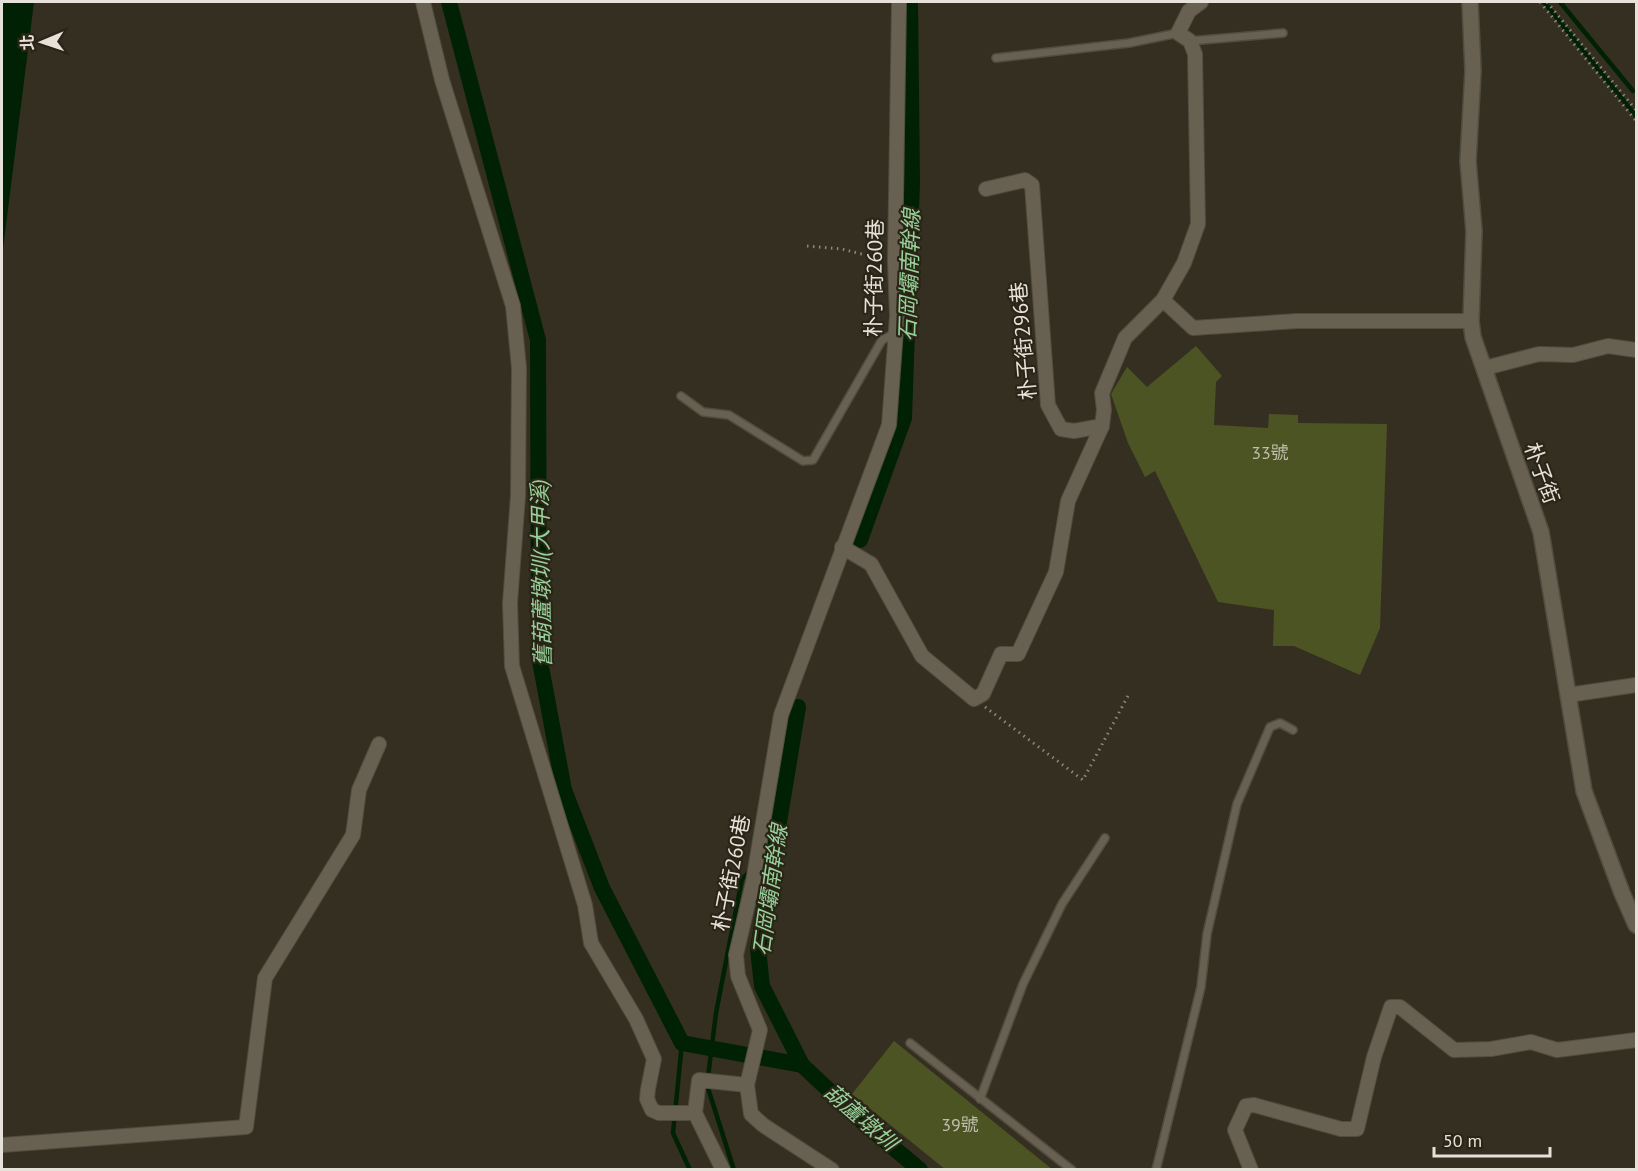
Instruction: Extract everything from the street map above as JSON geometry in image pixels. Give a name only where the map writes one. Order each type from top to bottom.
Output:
[{"type":"street","points":[[423,2],[442,80],[513,306],[519,369],[518,496],[510,603],[512,666],[585,905],[591,943],[636,1019],[654,1059],[647,1099],[652,1110],[659,1113],[695,1113]]},
{"type":"street","name":"朴子街260巷","points":[[832,1170],[763,1125],[751,1114],[747,1084],[760,1030],[738,976],[736,955],[753,882],[781,715],[889,424],[897,316],[895,262],[899,2]]},
{"type":"street","points":[[842,547],[871,564],[922,656],[974,699],[983,694],[1001,654],[1018,654],[1056,572],[1068,501],[1102,426],[1104,410],[1102,393],[1125,338],[1163,300],[1184,263],[1198,224],[1195,54],[1190,41],[1178,33],[1189,11],[1202,2]]},
{"type":"street","name":"朴子街","points":[[1461,2],[1472,27]]},
{"type":"street","name":"朴子街","points":[[1470,2],[1473,71],[1468,161],[1474,231],[1471,321],[1541,532],[1584,791],[1636,921]]},
{"type":"street","name":"朴子街296巷","points":[[986,189],[1025,180],[1032,185],[1048,405],[1062,429],[1074,430],[1102,426]]},
{"type":"street","points":[[1163,300],[1193,328],[1298,321],[1471,321]]},
{"type":"street","points":[[1485,368],[1539,354],[1573,355],[1608,346],[1636,350]]},
{"type":"street","points":[[1568,695],[1636,685]]},
{"type":"street","points":[[2,1145],[246,1127],[265,978],[353,835],[359,790],[379,744]]},
{"type":"street","points":[[1251,1170],[1235,1130],[1246,1106],[1254,1105],[1341,1129],[1357,1129],[1374,1057],[1391,1007],[1400,1007],[1454,1050],[1491,1049],[1531,1042],[1557,1050],[1636,1040]]},
{"type":"street","points":[[723,1170],[695,1113],[699,1080],[747,1084]]},
{"type":"lane","points":[[996,58],[1129,43],[1178,33]]},
{"type":"lane","points":[[1190,41],[1283,33]]},
{"type":"lane","points":[[681,396],[704,412],[729,415],[803,461],[813,460],[882,340],[894,334]]},
{"type":"lane","points":[[1156,1170],[1201,987],[1206,934],[1236,804],[1270,727],[1280,723],[1293,730]]},
{"type":"lane","points":[[980,1099],[1023,984],[1062,904],[1105,838]]},
{"type":"lane","points":[[910,1043],[1072,1170]]},
{"type":"path","points":[[1540,2],[1636,121]]},
{"type":"path","points":[[1547,2],[1636,110]]},
{"type":"path","points":[[1562,30],[1566,25]]},
{"type":"path","points":[[1591,65],[1595,60]]},
{"type":"path","points":[[1620,101],[1624,95]]},
{"type":"path","points":[[807,246],[842,249],[895,262]]},
{"type":"path","points":[[974,699],[1083,780],[1129,694]]},
{"type":"shaded area","points":[[2,2],[34,2],[2,257]]},
{"type":"building","points":[[1196,346],[1222,376],[1216,382],[1214,425],[1268,428],[1269,414],[1298,415],[1298,423],[1387,424],[1380,628],[1360,675],[1294,646],[1273,646],[1274,610],[1218,602],[1155,471],[1145,477],[1128,443],[1111,394],[1127,367],[1147,387]]},
{"type":"building","points":[[894,1041],[1053,1170],[946,1170],[852,1094]]},
{"type":"waterway","name":"舊葫蘆墩圳(大甲溪)","points":[[449,2],[538,340],[539,656],[564,790],[602,888],[682,1043],[802,1065]]},
{"type":"waterway","name":"石岡壩南幹線","points":[[860,540],[904,418],[912,183],[910,2]]},
{"type":"waterway","points":[[1544,2],[1636,116]]},
{"type":"waterway","points":[[1560,2],[1633,91]]},
{"type":"waterway","name":"石岡壩南幹線","points":[[798,707],[758,949],[762,986],[802,1065],[865,1124],[920,1170]]},
{"type":"waterway","points":[[734,1170],[707,1085],[716,1013],[742,879],[748,873]]},
{"type":"waterway","points":[[682,1043],[673,1133],[690,1170]]},
{"type":"water label","name":"葫蘆墩圳","points":[[861,1117]]}]
